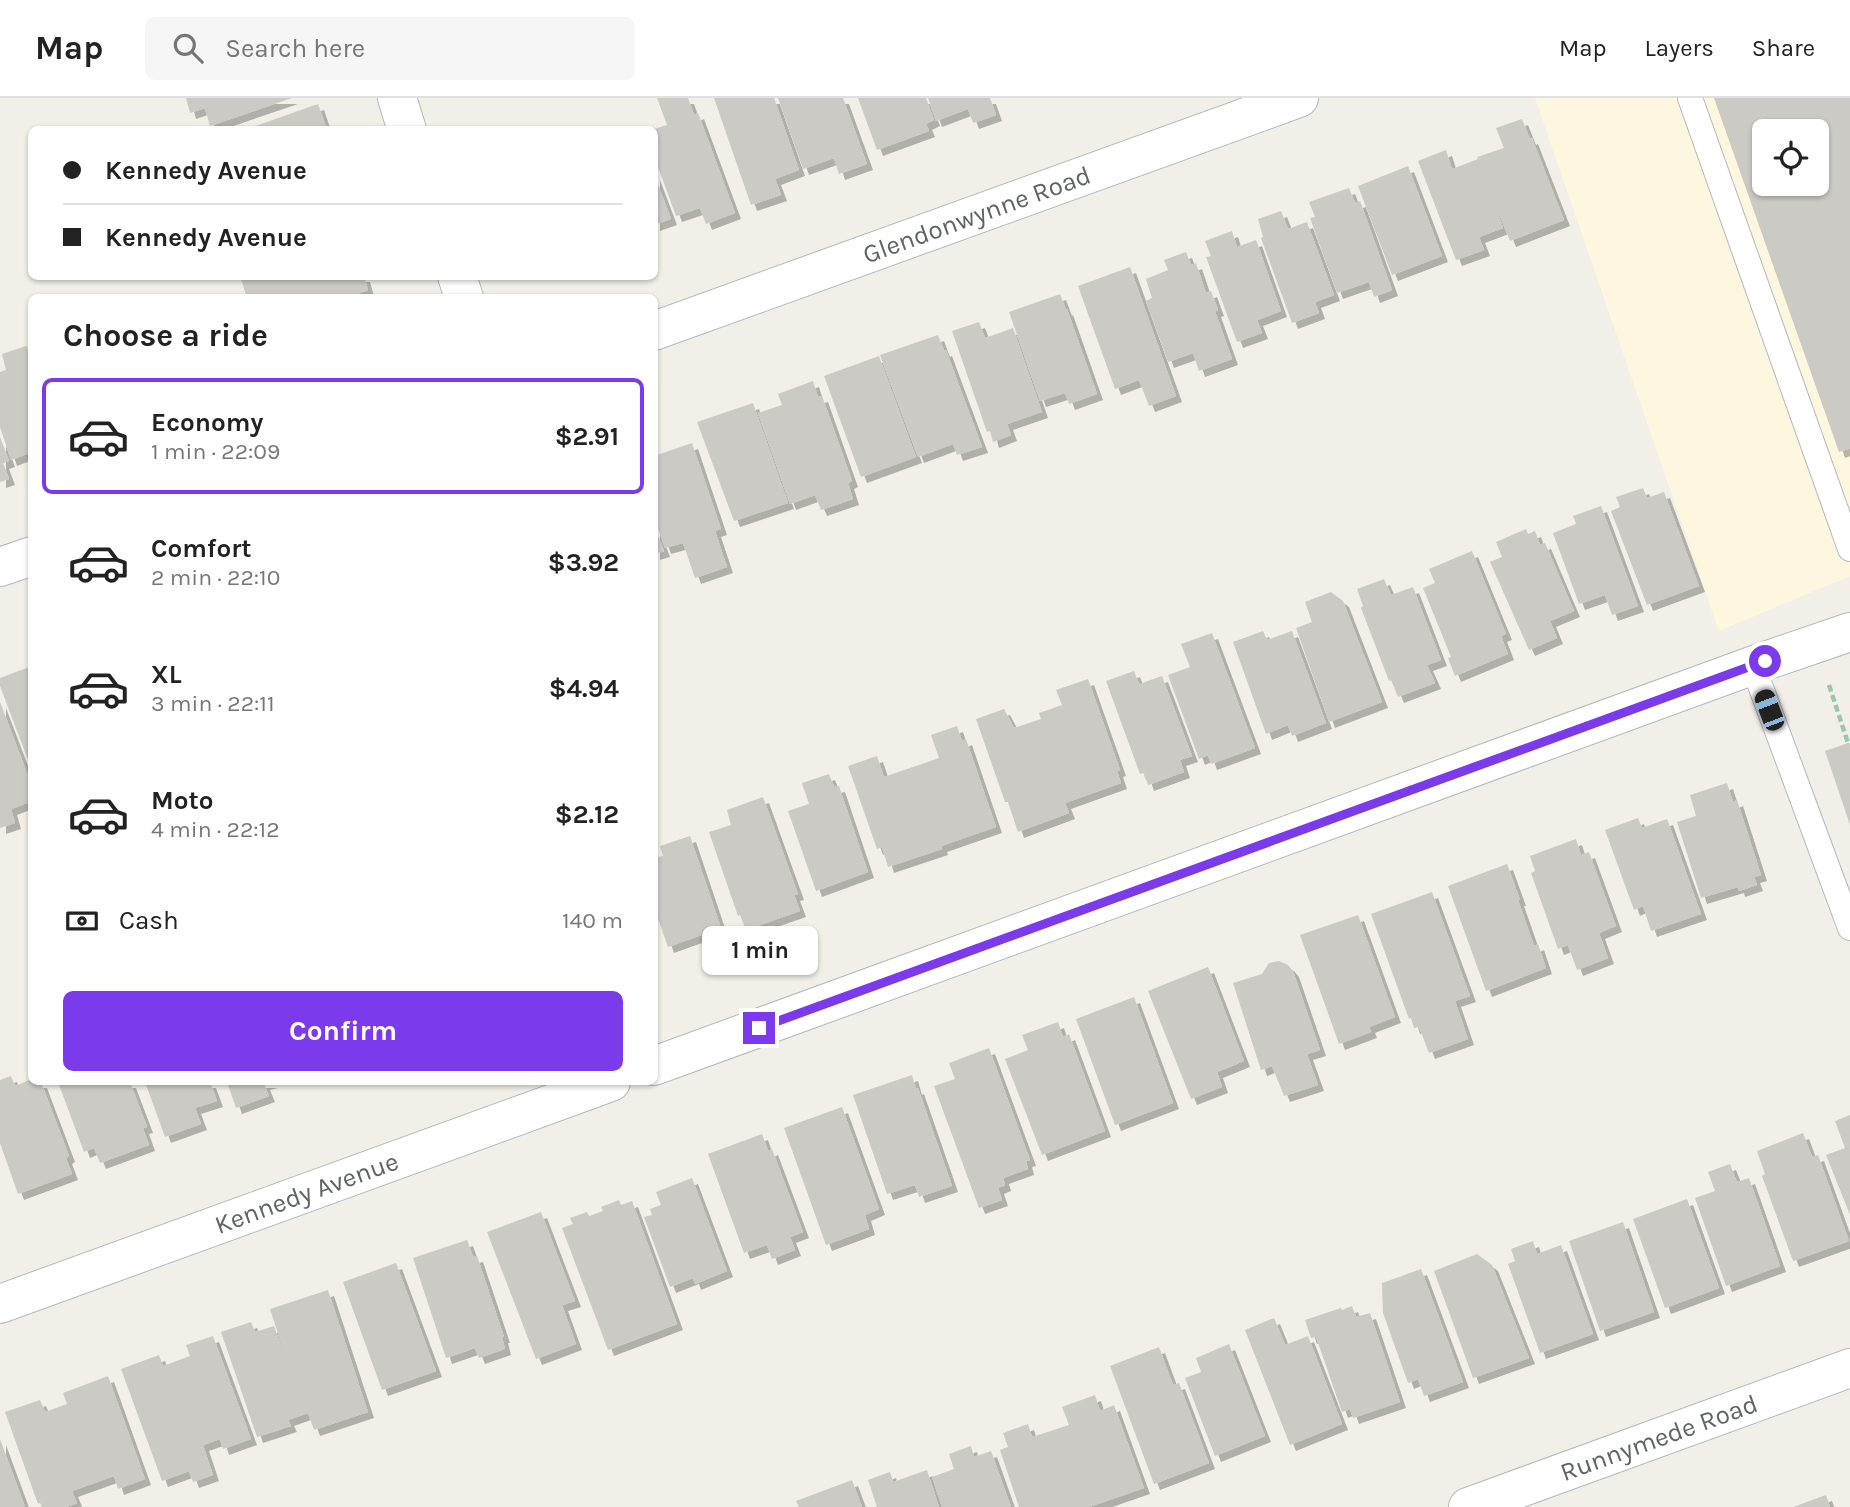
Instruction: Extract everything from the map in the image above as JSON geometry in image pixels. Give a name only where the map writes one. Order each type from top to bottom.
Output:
[{"type":"street","points":[[397,98],[406,126]]},
{"type":"street","name":"Glendonwynne Road","points":[[658,330],[1299,98]]},
{"type":"street","points":[[0,567],[28,556]]},
{"type":"street","points":[[658,1065],[1833,638]]},
{"type":"street","name":"Kennedy Avenue","points":[[0,1304],[603,1085]]},
{"type":"street","name":"Runnymede Road","points":[[1468,1507],[1850,1368]]},
{"type":"lane","points":[[1690,98],[1850,549]]},
{"type":"lane","points":[[1753,666],[1850,928]]},
{"type":"path","points":[[1833,638],[1848,743]]},
{"type":"shaded area","points":[[1535,98],[1850,98],[1850,576],[1719,631]]},
{"type":"building","points":[[186,98],[292,98],[210,126],[205,108],[190,113]]},
{"type":"building","points":[[657,98],[688,98],[694,115],[698,113],[735,213],[706,224],[700,208],[676,216],[658,167],[658,128],[667,125]]},
{"type":"building","points":[[714,98],[774,98],[799,170],[775,179],[781,195],[751,205]]},
{"type":"building","points":[[778,98],[843,98],[867,164],[839,174],[834,158],[803,169]]},
{"type":"building","points":[[858,98],[926,98],[934,120],[926,124],[929,131],[877,150]]},
{"type":"building","points":[[928,98],[990,98],[996,115],[973,123],[968,109],[936,121]]},
{"type":"building","points":[[1714,98],[1850,98],[1850,448],[1839,452]]},
{"type":"building","points":[[318,104],[326,126],[256,126]]},
{"type":"building","points":[[1522,119],[1564,220],[1510,241],[1491,193],[1503,228],[1479,237],[1484,250],[1456,260],[1418,161],[1446,150],[1452,169],[1478,159],[1477,157],[1504,148],[1496,128]]},
{"type":"building","points":[[1408,166],[1442,256],[1392,275],[1358,186]]},
{"type":"building","points":[[658,185],[671,219],[658,224]]},
{"type":"building","points":[[1349,188],[1355,203],[1360,201],[1392,290],[1374,297],[1369,282],[1337,293],[1310,218],[1315,217],[1309,202]]},
{"type":"building","points":[[1281,211],[1288,229],[1307,222],[1334,295],[1315,302],[1319,313],[1292,323],[1261,238],[1263,237],[1258,219]]},
{"type":"building","points":[[1232,231],[1237,247],[1256,240],[1281,311],[1257,320],[1262,333],[1237,342],[1206,257],[1211,256],[1205,241]]},
{"type":"building","points":[[1186,252],[1191,265],[1196,263],[1206,293],[1211,291],[1232,359],[1199,371],[1193,353],[1168,362],[1146,301],[1152,298],[1146,279],[1168,270],[1164,260]]},
{"type":"building","points":[[1130,267],[1176,396],[1149,406],[1139,380],[1115,389],[1078,286]]},
{"type":"building","points":[[241,280],[365,280],[368,290],[358,294],[246,294]]},
{"type":"building","points":[[1060,294],[1097,394],[1069,404],[1065,393],[1040,401],[1009,312]]},
{"type":"building","points":[[979,322],[985,338],[1013,328],[1042,412],[1007,424],[1011,435],[993,442],[990,431],[987,432],[952,331]]},
{"type":"building","points":[[938,335],[982,447],[957,455],[953,444],[918,457],[880,355]]},
{"type":"building","points":[[26,346],[28,350],[28,454],[11,460],[0,427],[0,372],[6,370],[2,354]]},
{"type":"building","points":[[879,356],[916,457],[861,477],[824,376]]},
{"type":"building","points":[[813,381],[818,397],[822,396],[852,481],[848,483],[853,499],[821,510],[815,495],[790,504],[758,413],[782,405],[778,394]]},
{"type":"building","points":[[753,403],[788,503],[734,521],[697,422]]},
{"type":"building","points":[[0,437],[9,461],[3,463],[9,479],[0,482]]},
{"type":"building","points":[[692,443],[721,529],[715,531],[727,567],[695,578],[683,543],[665,548],[658,528],[658,455]]},
{"type":"building","points":[[1643,488],[1647,498],[1664,492],[1699,586],[1647,605],[1611,511],[1620,507],[1616,497]]},
{"type":"building","points":[[1601,506],[1638,606],[1612,615],[1605,595],[1579,604],[1553,533],[1576,524],[1573,516]]},
{"type":"building","points":[[1526,529],[1528,534],[1535,531],[1540,545],[1545,543],[1574,611],[1550,621],[1557,638],[1529,650],[1490,562],[1502,557],[1496,542]]},
{"type":"building","points":[[658,535],[664,551],[658,553]]},
{"type":"building","points":[[1472,551],[1506,634],[1501,636],[1508,654],[1455,676],[1448,658],[1451,657],[1423,588],[1435,583],[1429,569]]},
{"type":"building","points":[[1384,579],[1391,595],[1413,587],[1441,660],[1427,665],[1435,683],[1398,697],[1391,680],[1389,681],[1361,608],[1363,606],[1357,589]]},
{"type":"building","points":[[1331,592],[1343,601],[1382,702],[1329,722],[1296,628],[1312,622],[1305,602]]},
{"type":"building","points":[[1263,631],[1267,640],[1292,631],[1326,723],[1292,736],[1288,725],[1266,734],[1233,642]]},
{"type":"building","points":[[1212,633],[1255,748],[1211,764],[1208,755],[1199,759],[1168,675],[1190,667],[1181,644]]},
{"type":"building","points":[[28,668],[28,760],[0,686],[0,678]]},
{"type":"building","points":[[1134,671],[1139,684],[1162,676],[1192,756],[1180,760],[1184,772],[1148,785],[1144,773],[1140,774],[1106,681]]},
{"type":"building","points":[[1088,679],[1120,770],[1117,771],[1121,783],[1065,803],[1069,813],[1018,832],[976,719],[1004,709],[1014,728],[1041,719],[1039,713],[1062,705],[1056,690]]},
{"type":"building","points":[[0,702],[28,776],[28,803],[11,809],[15,823],[0,828]]},
{"type":"building","points":[[957,726],[962,741],[966,739],[996,827],[888,867],[882,847],[877,849],[848,766],[877,756],[884,777],[939,758],[931,735]]},
{"type":"building","points":[[1850,743],[1850,825],[1825,751]]},
{"type":"building","points":[[829,774],[834,787],[839,786],[868,872],[816,891],[788,811],[809,804],[802,783]]},
{"type":"building","points":[[1727,783],[1733,802],[1737,800],[1761,875],[1754,877],[1757,885],[1739,891],[1738,887],[1701,898],[1677,822],[1696,816],[1690,795]]},
{"type":"building","points":[[763,797],[798,894],[794,895],[800,911],[746,930],[740,915],[738,916],[709,832],[731,825],[727,810]]},
{"type":"building","points":[[1638,818],[1642,828],[1667,819],[1701,914],[1651,931],[1643,906],[1634,910],[1605,830]]},
{"type":"building","points":[[690,836],[721,928],[668,947],[658,918],[658,857],[663,856],[660,846]]},
{"type":"building","points":[[1576,839],[1581,855],[1589,852],[1616,926],[1599,933],[1608,958],[1577,970],[1568,945],[1558,949],[1531,873],[1535,871],[1530,856]]},
{"type":"building","points":[[1507,864],[1534,946],[1538,944],[1546,968],[1486,991],[1448,886]]},
{"type":"building","points":[[1432,892],[1470,996],[1455,1001],[1468,1039],[1429,1053],[1419,1027],[1414,1028],[1411,1018],[1409,1019],[1371,914]]},
{"type":"building","points":[[1358,915],[1395,1017],[1369,1027],[1371,1032],[1339,1044],[1300,935]]},
{"type":"building","points":[[1279,961],[1293,971],[1320,1050],[1307,1054],[1318,1085],[1284,1096],[1272,1066],[1261,1070],[1233,983],[1262,974],[1269,963]]},
{"type":"building","points":[[1208,967],[1244,1061],[1217,1072],[1222,1087],[1191,1099],[1148,991]]},
{"type":"building","points":[[1134,997],[1173,1103],[1115,1125],[1076,1019]]},
{"type":"building","points":[[1058,1022],[1063,1037],[1069,1034],[1105,1131],[1042,1155],[1005,1059],[1028,1050],[1022,1035]]},
{"type":"building","points":[[989,1048],[1030,1160],[1026,1161],[1028,1169],[1003,1178],[1005,1185],[998,1188],[1002,1200],[979,1208],[934,1086],[955,1079],[949,1063]]},
{"type":"building","points":[[912,1075],[952,1186],[919,1197],[915,1185],[887,1194],[853,1095]]},
{"type":"building","points":[[11,1076],[15,1086],[28,1081],[28,1085],[42,1085],[69,1156],[66,1158],[72,1174],[18,1194],[0,1143],[0,1080]]},
{"type":"building","points":[[59,1085],[131,1085],[147,1127],[143,1128],[149,1145],[100,1163],[94,1148],[84,1152]]},
{"type":"building","points":[[146,1085],[211,1085],[217,1101],[195,1108],[201,1124],[165,1137]]},
{"type":"building","points":[[228,1085],[264,1085],[269,1096],[236,1108]]},
{"type":"building","points":[[842,1107],[879,1209],[865,1215],[869,1229],[826,1245],[784,1128]]},
{"type":"building","points":[[1850,1115],[1850,1215],[1826,1155],[1845,1148],[1835,1121]]},
{"type":"building","points":[[1803,1133],[1812,1157],[1818,1155],[1849,1241],[1793,1261],[1762,1176],[1765,1174],[1757,1151]]},
{"type":"building","points":[[762,1134],[768,1151],[772,1149],[803,1232],[790,1237],[795,1250],[772,1259],[767,1245],[744,1253],[708,1154]]},
{"type":"building","points":[[1730,1164],[1737,1182],[1749,1178],[1780,1266],[1726,1286],[1695,1198],[1715,1191],[1708,1172]]},
{"type":"building","points":[[692,1178],[727,1271],[695,1284],[693,1278],[670,1287],[644,1217],[652,1215],[650,1209],[661,1205],[656,1192]]},
{"type":"building","points":[[1687,1199],[1719,1288],[1665,1308],[1633,1219]]},
{"type":"building","points":[[619,1200],[621,1205],[632,1201],[677,1324],[608,1350],[562,1228],[573,1224],[570,1218],[587,1212],[589,1216],[603,1211],[601,1207]]},
{"type":"building","points":[[541,1212],[575,1301],[562,1305],[576,1344],[536,1359],[487,1232]]},
{"type":"building","points":[[1623,1222],[1654,1312],[1600,1331],[1569,1241]]},
{"type":"building","points":[[467,1240],[473,1257],[477,1256],[504,1337],[505,1349],[479,1358],[475,1348],[446,1358],[413,1258]]},
{"type":"building","points":[[1533,1241],[1537,1254],[1561,1245],[1593,1334],[1540,1353],[1508,1264],[1515,1261],[1511,1249]]},
{"type":"building","points":[[1477,1254],[1492,1265],[1529,1358],[1473,1378],[1434,1271]]},
{"type":"building","points":[[396,1263],[436,1371],[382,1390],[343,1282]]},
{"type":"building","points":[[1421,1269],[1463,1382],[1424,1396],[1418,1379],[1408,1383],[1383,1313],[1382,1283]]},
{"type":"building","points":[[328,1290],[368,1412],[314,1430],[308,1413],[288,1420],[291,1426],[257,1437],[221,1332],[251,1322],[255,1332],[274,1326],[301,1404],[270,1309]]},
{"type":"building","points":[[1352,1306],[1356,1317],[1370,1313],[1400,1402],[1353,1418],[1350,1409],[1342,1412],[1316,1337],[1311,1338],[1305,1320]]},
{"type":"building","points":[[1274,1318],[1285,1345],[1308,1336],[1342,1424],[1290,1445],[1245,1330]]},
{"type":"building","points":[[213,1336],[251,1439],[223,1449],[220,1439],[203,1445],[213,1475],[193,1482],[189,1471],[162,1481],[121,1369],[159,1355],[163,1366],[190,1356],[186,1345]]},
{"type":"building","points":[[1229,1344],[1265,1436],[1215,1456],[1185,1378],[1201,1372],[1196,1358]]},
{"type":"building","points":[[1159,1347],[1173,1385],[1179,1383],[1209,1463],[1154,1484],[1110,1366]]},
{"type":"building","points":[[108,1376],[145,1479],[118,1489],[114,1476],[72,1491],[77,1503],[66,1507],[42,1507],[38,1504],[5,1412],[40,1400],[45,1412],[67,1404],[63,1393]]},
{"type":"building","points":[[1095,1395],[1100,1411],[1114,1405],[1144,1488],[1089,1507],[1019,1507],[1000,1450],[1008,1447],[1003,1433],[1028,1424],[1032,1437],[1069,1425],[1062,1407]]},
{"type":"building","points":[[0,1439],[25,1507],[0,1507]]},
{"type":"building","points":[[971,1446],[974,1457],[991,1451],[1011,1507],[942,1507],[932,1477],[954,1469],[949,1454]]},
{"type":"building","points":[[927,1470],[939,1507],[877,1507],[868,1480],[890,1472],[893,1482]]},
{"type":"building","points":[[852,1480],[862,1507],[799,1507],[796,1501]]},
{"type":"building","points":[[1826,1495],[1830,1507],[1793,1507]]},
{"type":"route","points":[[759,1028],[1765,661]]}]
